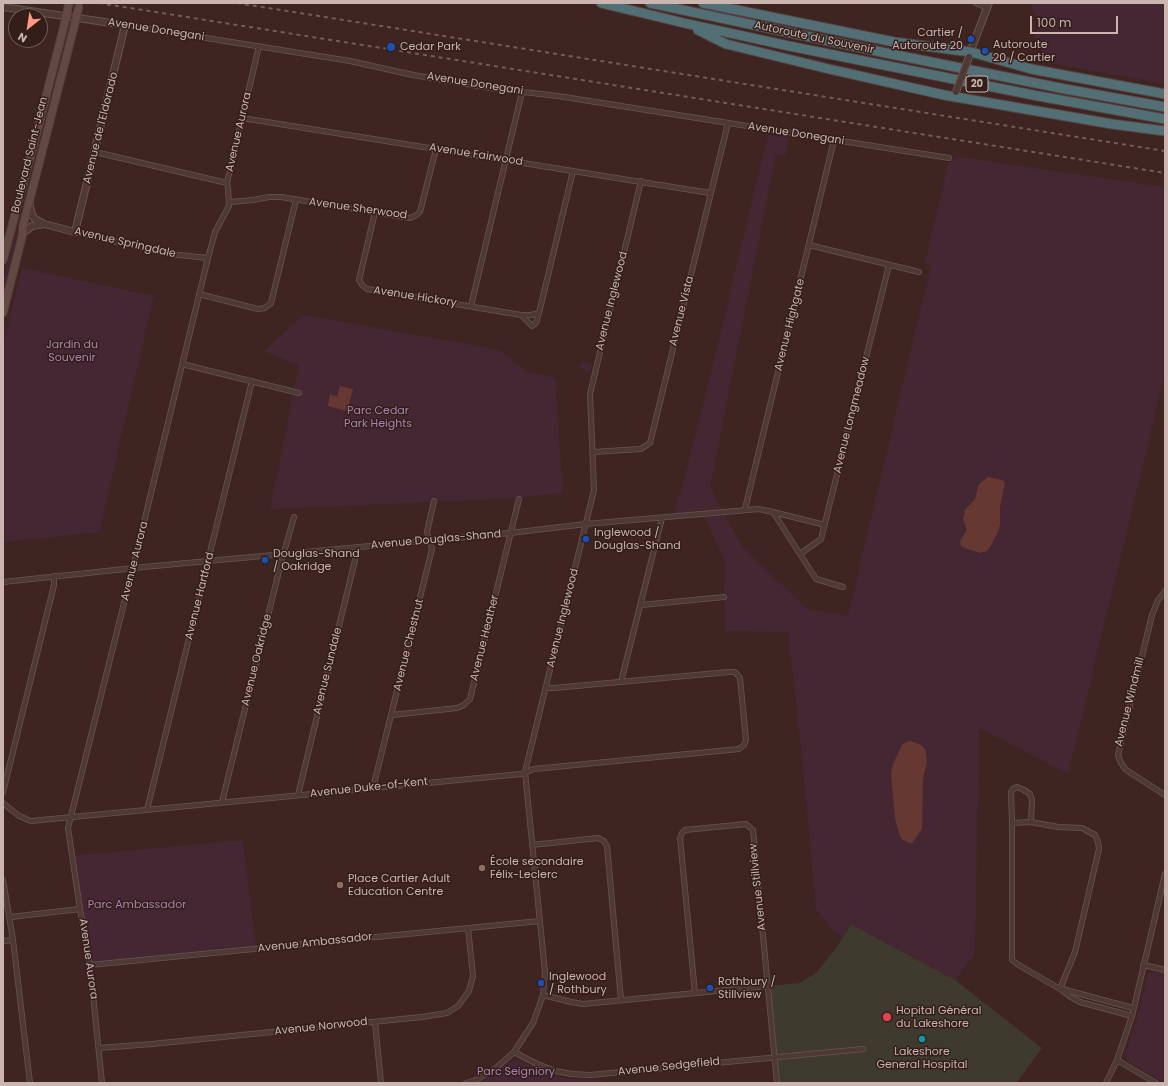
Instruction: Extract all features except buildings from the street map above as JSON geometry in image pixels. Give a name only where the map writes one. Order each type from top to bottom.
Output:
[{"type":"highway","name":"Autoroute du Souvenir","points":[[601,3],[684,23],[1020,92],[1165,119]]},
{"type":"highway","name":"Autoroute du Souvenir","points":[[650,3],[894,55],[1071,90],[1165,106]]},
{"type":"highway","points":[[703,3],[894,42],[970,54],[1035,70],[1165,94]]},
{"type":"highway","points":[[684,23],[726,44],[822,68],[1112,124],[1165,131]]},
{"type":"main road","name":"Boulevard Saint-Jean","points":[[3,260],[40,121],[69,3]]},
{"type":"main road","name":"Boulevard Saint-Jean","points":[[3,312],[23,233],[23,226],[80,3]]},
{"type":"street","points":[[955,94],[988,5],[976,3]]},
{"type":"street","name":"Avenue Donegani","points":[[3,7],[259,46],[355,62],[413,75],[522,92],[558,96],[948,158]]},
{"type":"street","name":"Avenue de l'Eldorado","points":[[75,232],[126,25]]},
{"type":"street","name":"Avenue Aurora","points":[[102,1083],[90,965],[68,828],[208,258],[215,232],[228,210],[230,202],[227,183],[259,46]]},
{"type":"street","points":[[471,306],[522,92]]},
{"type":"street","name":"Avenue Fairwood","points":[[242,118],[710,193]]},
{"type":"street","name":"Avenue Vista","points":[[593,452],[641,449],[650,442],[728,123]]},
{"type":"street","name":"Avenue Highgate","points":[[745,510],[834,140]]},
{"type":"street","name":"Avenue Sherwood","points":[[230,202],[269,197],[410,218],[420,212],[436,149]]},
{"type":"street","points":[[95,152],[227,183]]},
{"type":"street","points":[[539,313],[573,171]]},
{"type":"street","name":"Avenue Inglewood","points":[[514,1052],[533,1023],[543,995],[545,972],[525,772],[594,490],[590,394],[641,181]]},
{"type":"street","points":[[199,294],[258,309],[265,308],[271,303],[296,200]]},
{"type":"street","points":[[30,202],[33,217],[44,224]]},
{"type":"street","name":"Avenue Hickory","points":[[375,212],[360,280],[362,285],[367,289],[521,315],[539,313]]},
{"type":"street","points":[[23,233],[32,226],[44,224]]},
{"type":"street","name":"Avenue Springdale","points":[[44,224],[169,254],[208,258]]},
{"type":"street","points":[[809,245],[919,272]]},
{"type":"street","name":"Avenue Longmeadow","points":[[800,554],[821,540],[889,265]]},
{"type":"street","name":"Avenue Hickory","points":[[521,315],[532,326],[536,323],[539,313]]},
{"type":"street","points":[[182,364],[300,393]]},
{"type":"street","name":"Avenue Hartford","points":[[147,810],[252,381]]},
{"type":"street","name":"Avenue Heather","points":[[392,715],[457,708],[464,705],[470,699],[519,499]]},
{"type":"street","name":"Avenue Chestnut","points":[[373,788],[432,549],[427,532],[434,502]]},
{"type":"street","name":"Avenue Douglas-Shand","points":[[3,582],[133,568],[510,533],[586,524],[759,509],[825,525]]},
{"type":"street","points":[[773,512],[816,579],[843,587]]},
{"type":"street","name":"Avenue Oakridge","points":[[222,802],[294,517]]},
{"type":"street","points":[[546,688],[621,682],[662,518]]},
{"type":"street","name":"Avenue Sundale","points":[[298,795],[357,547]]},
{"type":"street","points":[[3,792],[54,585],[54,576]]},
{"type":"street","name":"Avenue Windmill","points":[[1165,591],[1158,600],[1152,615],[1118,755],[1126,770],[1165,795]]},
{"type":"street","points":[[641,605],[724,597]]},
{"type":"street","name":"Avenue Duke-of-Kent","points":[[3,802],[19,816],[31,821],[525,772],[534,769],[739,749],[744,745],[746,740],[740,678],[735,672],[621,682]]},
{"type":"street","points":[[1031,822],[1032,800],[1030,794],[1017,787],[1011,792],[1012,960],[1080,1002],[1132,1016]]},
{"type":"street","points":[[1012,823],[1031,822],[1058,827],[1082,828],[1095,835],[1098,842],[1099,849],[1075,952],[1060,989]]},
{"type":"street","name":"Avenue Stillview","points":[[695,993],[680,838],[685,830],[746,824],[753,830],[777,1083]]},
{"type":"street","points":[[532,845],[598,838],[604,841],[607,846],[621,1000]]},
{"type":"street","points":[[1106,1083],[1117,1060],[1132,1016],[1143,965],[1163,895],[1165,874]]},
{"type":"street","points":[[3,880],[14,940],[30,1083]]},
{"type":"street","points":[[10,916],[80,910]]},
{"type":"street","name":"Avenue Ambassador","points":[[90,965],[540,921]]},
{"type":"street","name":"Avenue Norwood","points":[[99,1048],[422,1018],[447,1013],[458,1006],[470,991],[473,976],[468,928]]},
{"type":"street","points":[[3,940],[14,940]]},
{"type":"street","points":[[1143,965],[1165,970]]},
{"type":"street","points":[[543,995],[583,1004],[768,986]]},
{"type":"street","points":[[1060,989],[1133,1008]]},
{"type":"street","points":[[375,1022],[381,1083]]},
{"type":"street","name":"Avenue Sedgefield","points":[[514,1052],[535,1064],[555,1070],[572,1074],[590,1074],[863,1049]]},
{"type":"street","points":[[466,1083],[476,1080],[496,1068],[514,1052]]},
{"type":"street","points":[[1117,1060],[1156,1083]]},
{"type":"shaded area","points":[[340,386],[353,389],[347,411],[328,406],[330,394],[337,397]]},
{"type":"shaded area","points":[[988,477],[1002,480],[1005,483],[1000,507],[1000,525],[997,534],[989,549],[980,553],[961,546],[960,541],[967,530],[963,519],[965,510],[975,499],[979,484]]},
{"type":"shaded area","points":[[911,741],[921,745],[925,749],[927,761],[923,779],[922,829],[912,843],[909,843],[900,836],[895,819],[891,773],[893,764],[902,745]]},
{"type":"shaded area","name":"Hopital Général du Lakeshore","points":[[851,924],[955,980],[1042,1048],[1016,1083],[777,1083],[768,986],[800,983],[816,973],[837,947]]},
{"type":"green space","points":[[1032,3],[1165,3],[1165,84],[1040,61],[1044,42],[1034,40],[1039,23],[1032,9]]},
{"type":"green space","points":[[768,135],[789,138],[785,156],[776,154],[710,487],[741,545],[807,609],[848,616],[931,265],[925,263],[948,164],[957,157],[1165,187],[1165,373],[1068,774],[979,728],[975,954],[955,980],[851,924],[843,938],[832,930],[816,909],[803,767],[788,632],[725,631],[725,562],[703,513],[674,516],[700,418]]},
{"type":"green space","points":[[23,212],[3,292],[3,281]]},
{"type":"green space","name":"Jardin du Souvenir","points":[[22,268],[154,296],[99,532],[3,542],[3,346]]},
{"type":"green space","name":"Parc Cedar Park Heights","points":[[303,315],[499,350],[528,372],[555,378],[563,493],[501,499],[270,509],[299,366],[264,351]]},
{"type":"green space","points":[[583,361],[592,363],[590,372],[582,369],[581,365]]},
{"type":"green space","name":"Parc Ambassador","points":[[243,840],[256,947],[90,965],[72,856]]},
{"type":"green space","points":[[1154,972],[1165,974],[1165,1083],[1129,1062],[1125,1056],[1137,1018],[1147,977],[1150,973]]},
{"type":"green space","name":"Parc Seigniory","points":[[513,1060],[517,1060],[558,1077],[602,1080],[602,1083],[480,1083]]},
{"type":"railway","points":[[99,3],[1165,173]]},
{"type":"railway","points":[[237,3],[1165,151]]},
{"type":"place","name":"Cartier / Autoroute 20","points":[[971,39]]},
{"type":"place","name":"Cedar Park","points":[[391,47]]},
{"type":"place","name":"Autoroute 20 / Cartier","points":[[985,51]]},
{"type":"place","name":"Inglewood / Douglas-Shand","points":[[586,539]]},
{"type":"place","name":"Douglas-Shand / Oakridge","points":[[265,560]]},
{"type":"place","name":"École secondaire Félix-Leclerc","points":[[482,868]]},
{"type":"place","name":"Place Cartier Adult Education Centre","points":[[340,885]]},
{"type":"place","name":"Inglewood / Rothbury","points":[[541,983]]},
{"type":"place","name":"Rothbury / Stillview","points":[[710,988]]},
{"type":"place","name":"Hopital Général du Lakeshore","points":[[887,1017]]},
{"type":"place","name":"Lakeshore General Hospital","points":[[922,1039]]}]
